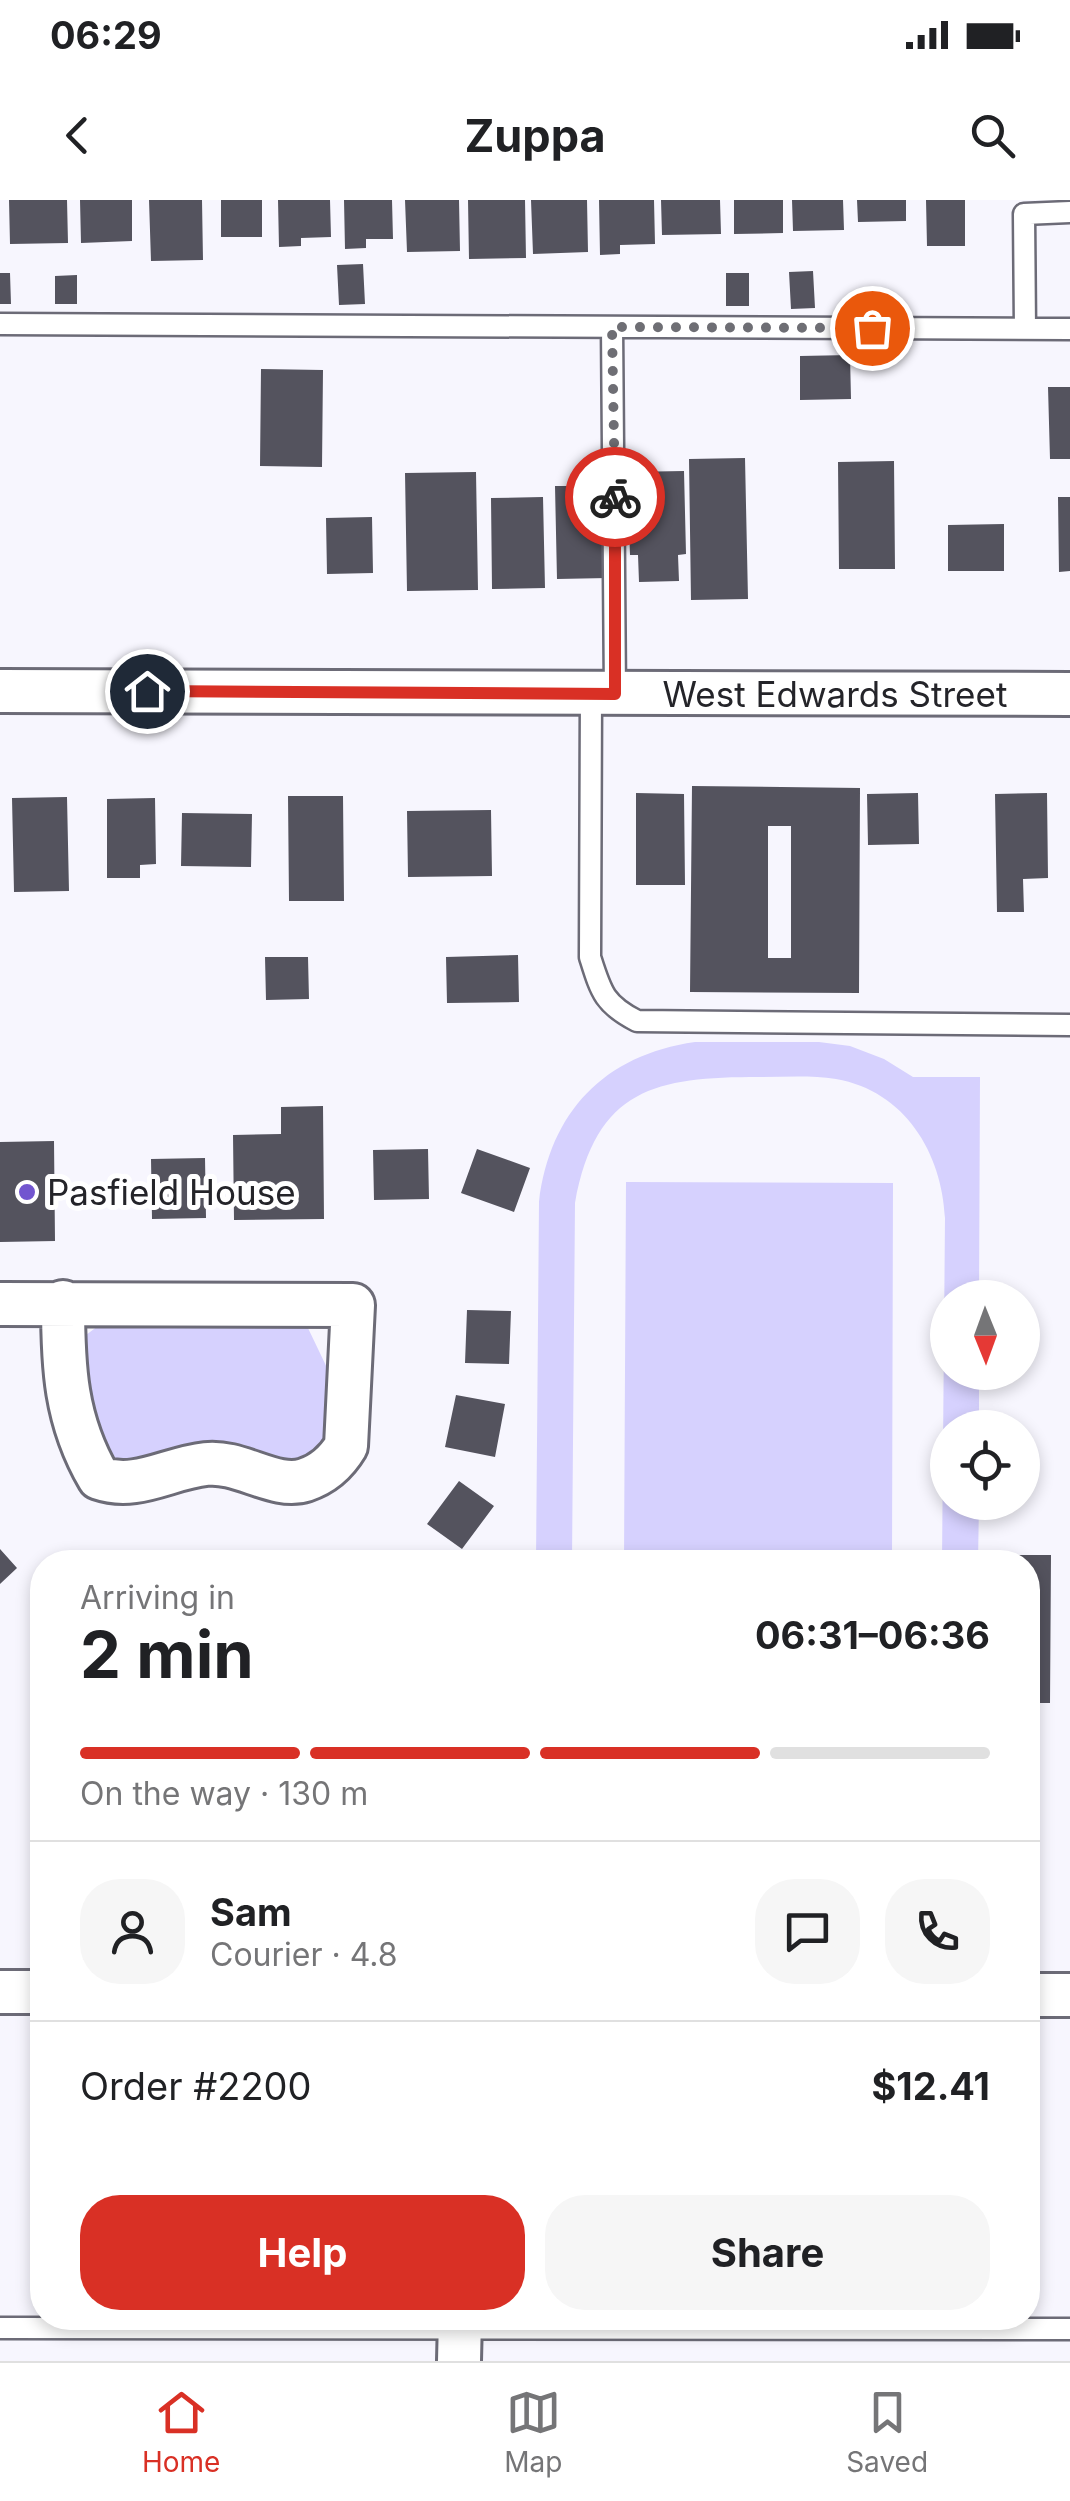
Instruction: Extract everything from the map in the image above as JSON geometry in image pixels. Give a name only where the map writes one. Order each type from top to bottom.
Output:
[{"type":"street","name":"West Edwards Street","points":[[0,691],[1070,694]]},
{"type":"street","points":[[0,1304],[63,1302],[353,1305],[346,1446],[337,1461],[306,1480],[284,1483],[245,1468],[208,1463],[134,1484],[99,1478],[76,1428],[63,1372],[63,1302]]},
{"type":"street","points":[[0,1992],[30,1992]]},
{"type":"street","points":[[1040,1995],[1070,1995]]},
{"type":"lane","points":[[1025,329],[1024,214],[1070,212]]},
{"type":"lane","points":[[0,324],[1070,329]]},
{"type":"lane","points":[[612,327],[603,694],[590,957],[612,1008],[637,1021],[1070,1024]]},
{"type":"lane","points":[[0,2328],[30,2329]]},
{"type":"lane","points":[[1040,2328],[1070,2328]]},
{"type":"lane","points":[[115,2330],[460,2336],[918,2330]]},
{"type":"shaded area","points":[[695,1042],[819,1042],[850,1046],[884,1059],[913,1077],[980,1077],[979,1280],[944,1280],[945,1218],[936,1171],[915,1129],[882,1097],[836,1079],[798,1076],[690,1081],[636,1097],[615,1113],[598,1135],[575,1203],[572,1550],[536,1550],[539,1202],[545,1170],[569,1115],[587,1093],[634,1060]]},
{"type":"shaded area","points":[[626,1182],[893,1183],[892,1550],[624,1550]]},
{"type":"shaded area","points":[[102,1323],[307,1326],[330,1374],[323,1442],[312,1456],[299,1463],[115,1458],[102,1450],[80,1358],[86,1335]]},
{"type":"shaded area","points":[[944,1390],[979,1390],[979,1410],[943,1410]]},
{"type":"shaded area","points":[[942,1520],[979,1520],[978,1550],[942,1550]]},
{"type":"building","points":[[9,200],[67,200],[68,243],[10,244]]},
{"type":"building","points":[[80,200],[132,200],[132,241],[81,243]]},
{"type":"building","points":[[149,200],[202,200],[203,260],[151,261]]},
{"type":"building","points":[[221,200],[262,200],[262,237],[221,237]]},
{"type":"building","points":[[278,200],[330,200],[331,237],[301,238],[301,246],[279,247]]},
{"type":"building","points":[[344,200],[392,200],[393,239],[366,239],[366,248],[345,249]]},
{"type":"building","points":[[405,200],[459,200],[460,251],[407,252]]},
{"type":"building","points":[[468,200],[525,200],[526,258],[469,259]]},
{"type":"building","points":[[531,200],[587,200],[588,252],[533,254]]},
{"type":"building","points":[[599,200],[654,200],[655,244],[620,245],[620,254],[600,255]]},
{"type":"building","points":[[661,200],[720,200],[721,234],[662,235]]},
{"type":"building","points":[[734,200],[783,200],[783,233],[734,234]]},
{"type":"building","points":[[792,200],[843,200],[844,230],[793,231]]},
{"type":"building","points":[[857,200],[906,200],[906,221],[858,222]]},
{"type":"building","points":[[926,200],[965,200],[965,246],[927,246]]},
{"type":"building","points":[[363,264],[365,304],[339,305],[337,265]]},
{"type":"building","points":[[813,271],[815,308],[791,309],[789,272]]},
{"type":"building","points":[[0,273],[10,273],[11,304],[0,304]]},
{"type":"building","points":[[726,273],[749,273],[749,306],[726,306]]},
{"type":"building","points":[[77,275],[77,304],[55,304],[55,276]]},
{"type":"building","points":[[850,355],[851,399],[800,400],[800,356]]},
{"type":"building","points":[[261,369],[323,370],[322,467],[260,466]]},
{"type":"building","points":[[1048,387],[1070,387],[1070,459],[1050,459]]},
{"type":"building","points":[[745,458],[748,599],[691,600],[689,459]]},
{"type":"building","points":[[894,461],[895,569],[839,569],[838,462]]},
{"type":"building","points":[[684,471],[686,554],[678,555],[679,581],[639,582],[638,555],[630,555],[627,472]]},
{"type":"building","points":[[476,472],[478,590],[407,591],[405,473]]},
{"type":"building","points":[[555,486],[606,486],[608,578],[557,579]]},
{"type":"building","points":[[543,497],[545,588],[492,589],[491,498]]},
{"type":"building","points":[[1058,497],[1070,497],[1070,571],[1059,572]]},
{"type":"building","points":[[372,517],[373,573],[327,574],[326,518]]},
{"type":"building","points":[[1004,524],[1004,571],[948,571],[948,525]]},
{"type":"building","points":[[692,786],[860,788],[859,993],[690,992]],"holes":[[[768,826],[791,826],[791,958],[768,958]]]},
{"type":"building","points":[[636,793],[684,794],[685,885],[636,885]]},
{"type":"building","points":[[918,793],[919,844],[868,845],[867,794]]},
{"type":"building","points":[[1047,793],[1048,878],[1023,879],[1024,912],[997,912],[995,794]]},
{"type":"building","points":[[288,796],[343,796],[344,901],[289,901]]},
{"type":"building","points":[[67,797],[69,891],[14,892],[12,798]]},
{"type":"building","points":[[155,798],[156,864],[140,865],[140,878],[107,878],[107,799]]},
{"type":"building","points":[[491,810],[492,876],[408,877],[407,811]]},
{"type":"building","points":[[182,813],[252,814],[251,867],[181,866]]},
{"type":"building","points":[[518,955],[519,1002],[447,1003],[446,957]]},
{"type":"building","points":[[265,957],[308,957],[309,999],[266,1000]]},
{"type":"building","points":[[323,1106],[324,1219],[234,1220],[233,1135],[281,1134],[281,1107]]},
{"type":"building","name":"Pasfield House","points":[[54,1141],[55,1241],[0,1242],[0,1142]]},
{"type":"building","points":[[428,1149],[429,1199],[374,1200],[373,1150]]},
{"type":"building","points":[[477,1149],[530,1168],[514,1212],[461,1193]]},
{"type":"building","points":[[205,1158],[206,1218],[152,1219],[151,1159]]},
{"type":"building","points":[[467,1310],[511,1311],[509,1364],[465,1363]]},
{"type":"building","points":[[456,1395],[505,1404],[495,1457],[445,1447]]},
{"type":"building","points":[[459,1481],[494,1506],[462,1549],[427,1524]]},
{"type":"building","points":[[0,1549],[17,1568],[0,1584]]},
{"type":"building","points":[[1040,1555],[1051,1555],[1050,1703],[1040,1703]]},
{"type":"way so far","points":[[615,497],[612,327],[872,328]]},
{"type":"place","name":"Pasfield House","points":[[27,1192]]},
{"type":"route","points":[[147,691],[615,694],[615,497]]}]
